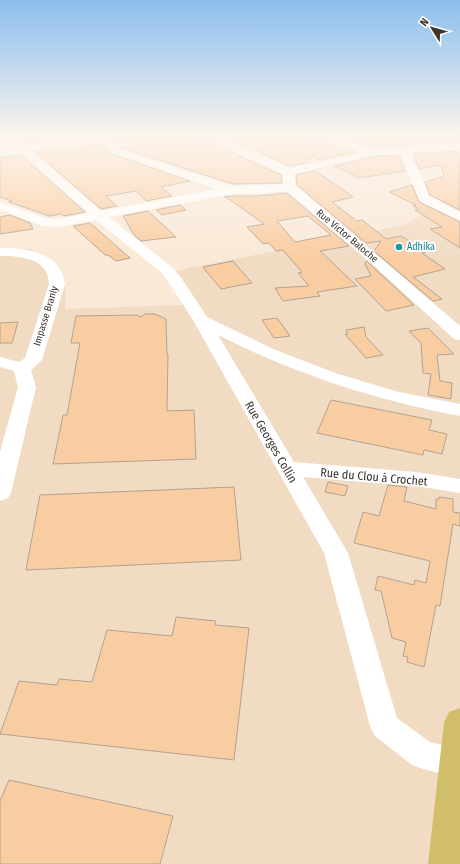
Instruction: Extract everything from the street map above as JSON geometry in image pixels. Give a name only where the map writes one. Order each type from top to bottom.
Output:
[{"type":"main road","points":[[446,864],[460,723]]},
{"type":"street","name":"Rue Georges Collin","points":[[55,178],[98,216],[168,271],[177,282],[201,320],[336,553],[385,726],[423,755],[456,762]]},
{"type":"street","points":[[194,178],[232,190]]},
{"type":"street","points":[[0,206],[51,223],[98,216],[232,190],[290,188],[289,178]]},
{"type":"street","points":[[416,178],[424,198],[460,217]]},
{"type":"street","name":"Rue Victor Baloche","points":[[290,188],[378,262],[460,335]]},
{"type":"street","name":"Impasse Branly","points":[[0,252],[14,251],[35,256],[54,269],[58,276],[57,284],[33,360],[22,368]]},
{"type":"street","points":[[201,320],[289,362],[360,387],[388,396],[460,410]]},
{"type":"street","points":[[0,362],[22,368],[27,387],[0,492]]},
{"type":"street","name":"Rue du Clou à Crochet","points":[[288,469],[416,479],[460,486]]},
{"type":"shaded area","points":[[460,200],[460,864],[0,864],[0,251],[30,249],[47,258],[65,283],[65,309],[182,305],[175,271],[404,225],[440,205]]},
{"type":"building","points":[[0,178],[47,178],[85,212],[64,216],[61,214],[49,216],[9,202],[12,201],[0,197]]},
{"type":"building","points":[[65,178],[182,178],[190,181],[161,187],[172,196],[146,201],[136,191],[106,196],[117,206],[101,209]]},
{"type":"building","points":[[215,178],[281,178],[282,183],[233,184]]},
{"type":"building","points":[[296,178],[326,178],[353,197],[332,202],[357,221],[362,220],[386,239],[401,236],[426,252],[422,253],[445,269],[413,277],[442,299],[433,301],[374,251],[381,241],[366,243],[297,185]]},
{"type":"building","points":[[437,178],[460,178],[460,210],[430,195],[425,182]]},
{"type":"building","points":[[412,185],[419,202],[460,222],[460,248],[430,229],[442,227],[415,210],[419,209],[413,206],[416,205],[389,192]]},
{"type":"building","points":[[287,193],[349,246],[320,251],[357,286],[317,292],[320,296],[283,301],[275,288],[309,286],[298,273],[302,272],[283,250],[276,251],[269,243],[263,244],[247,227],[264,224],[224,197]],"holes":[[[308,216],[331,235],[295,242],[277,221]]]},
{"type":"building","points":[[180,205],[186,210],[162,215],[156,210]]},
{"type":"building","points":[[148,211],[176,237],[141,241],[134,235],[123,216]]},
{"type":"building","points":[[10,215],[30,223],[33,229],[0,234],[0,217]]},
{"type":"building","points":[[90,223],[130,258],[116,261],[108,255],[105,255],[73,226]]},
{"type":"building","points":[[233,261],[252,283],[221,289],[203,267]]},
{"type":"building","points":[[367,261],[414,305],[386,311],[355,279],[371,276],[365,264]]},
{"type":"building","points":[[145,314],[155,314],[166,319],[168,355],[167,411],[194,410],[196,459],[53,464],[63,415],[67,415],[80,343],[71,343],[76,316],[137,315],[141,317]]},
{"type":"building","points":[[277,318],[290,336],[274,338],[262,320]]},
{"type":"building","points":[[18,322],[12,343],[0,343],[0,323]]},
{"type":"building","points":[[364,327],[366,337],[383,355],[366,358],[345,334],[348,334],[346,330]]},
{"type":"building","points":[[428,328],[454,354],[437,355],[440,381],[452,383],[451,399],[428,395],[431,374],[423,373],[421,343],[409,331]]},
{"type":"building","points":[[331,400],[432,420],[429,430],[447,434],[442,454],[424,450],[423,455],[317,433]]},
{"type":"building","points":[[328,482],[348,486],[345,496],[325,492]]},
{"type":"building","points":[[388,485],[407,487],[404,501],[436,509],[436,499],[439,499],[439,497],[453,499],[453,512],[460,513],[460,526],[453,524],[440,606],[436,605],[424,667],[407,662],[408,657],[403,656],[406,642],[392,638],[381,591],[375,590],[378,576],[414,585],[415,580],[426,583],[430,561],[354,543],[363,512],[379,516]]},
{"type":"building","points":[[234,487],[241,560],[26,570],[40,495]]},
{"type":"building","points":[[176,617],[216,621],[215,625],[249,628],[234,760],[0,734],[19,681],[57,685],[59,679],[92,682],[107,630],[172,636]]},
{"type":"building","points":[[9,780],[173,816],[160,864],[0,864],[0,801]]},
{"type":"place","name":"Adhika","points":[[399,247]]}]
